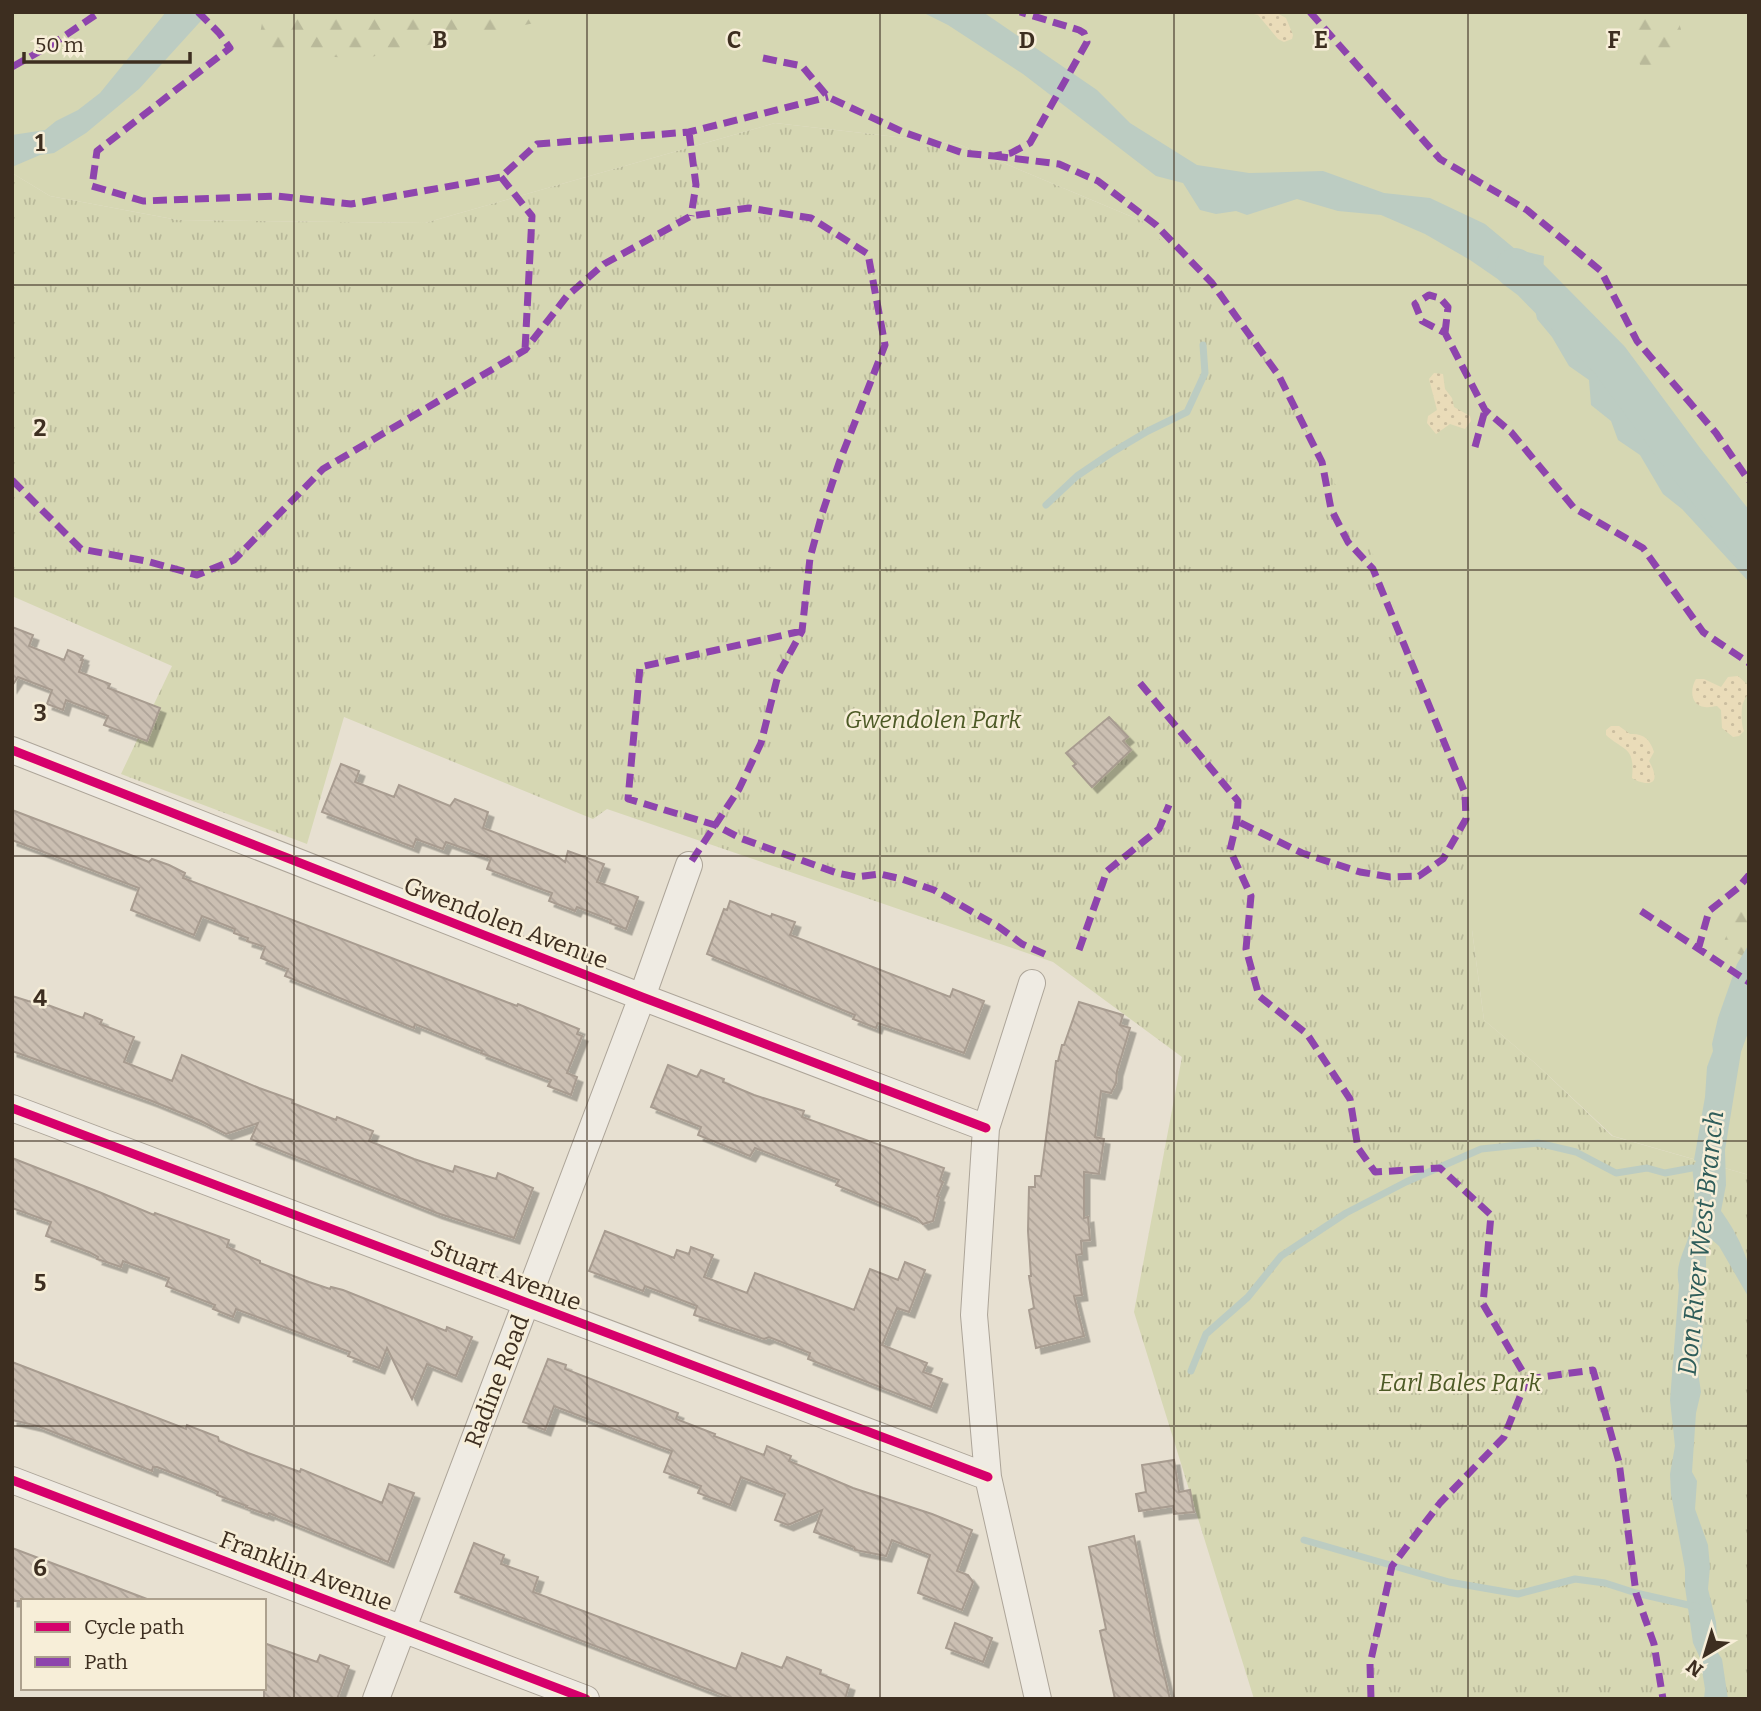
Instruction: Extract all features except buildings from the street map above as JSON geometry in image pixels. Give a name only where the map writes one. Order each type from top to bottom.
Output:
[{"type":"street","name":"Gwendolen Avenue","points":[[12,750],[642,997],[986,1128]]},
{"type":"street","name":"Radine Road","points":[[376,1699],[642,997],[689,865]]},
{"type":"street","points":[[1032,984],[986,1128],[974,1315],[988,1477],[1038,1699]]},
{"type":"street","name":"Stuart Avenue","points":[[12,1108],[988,1477]]},
{"type":"street","name":"Franklin Avenue","points":[[12,1480],[586,1699]]},
{"type":"green space","points":[[12,12],[1749,12],[1749,1175],[1613,1136],[1535,1063],[1484,1020],[1472,930],[1142,221],[958,144],[775,123],[425,223],[178,220],[50,196],[12,173]]},
{"type":"green space","points":[[264,12],[587,12],[361,59],[257,51]]},
{"type":"green space","points":[[1615,12],[1676,12],[1687,51],[1646,79]]},
{"type":"green space","name":"Earl Bales Park","points":[[775,123],[958,144],[1142,221],[1261,346],[1376,560],[1464,787],[1472,930],[1484,1020],[1535,1063],[1612,1136],[1749,1175],[1749,1699],[1254,1699],[1134,1312],[1182,1057],[1053,962],[607,809],[593,819],[344,717],[307,844],[121,774],[172,666],[12,596],[12,173],[50,196],[178,220],[425,223]]},
{"type":"green space","points":[[1749,884],[1749,944],[1743,956],[1722,946]]},
{"type":"sand","points":[[1245,12],[1275,12],[1286,18],[1292,39],[1284,42],[1278,39],[1258,15]]},
{"type":"sand","points":[[1434,373],[1443,374],[1445,389],[1452,398],[1454,407],[1470,416],[1471,421],[1465,429],[1450,424],[1436,434],[1427,423],[1428,416],[1437,410],[1429,379]]},
{"type":"sand","points":[[1738,676],[1749,689],[1742,709],[1744,731],[1733,737],[1722,728],[1721,710],[1717,706],[1700,706],[1694,700],[1692,692],[1696,679],[1704,679],[1721,687],[1728,677]]},
{"type":"sand","points":[[1611,726],[1619,726],[1630,734],[1648,740],[1654,752],[1649,761],[1654,773],[1653,781],[1643,783],[1632,778],[1630,755],[1606,735],[1606,730]]},
{"type":"water","points":[[166,12],[209,12],[139,89],[86,133],[54,153],[40,155],[12,167],[12,135],[45,130],[100,93]]},
{"type":"water","points":[[922,12],[983,12],[1097,90],[1130,123],[1197,165],[1249,173],[1323,171],[1384,193],[1430,198],[1485,224],[1515,249],[1544,256],[1543,273],[1552,279],[1548,289],[1558,311],[1583,344],[1670,420],[1693,476],[1725,497],[1749,536],[1749,582],[1682,509],[1663,494],[1640,455],[1618,440],[1611,421],[1591,405],[1589,380],[1569,366],[1552,337],[1537,319],[1534,304],[1470,260],[1425,234],[1381,215],[1338,211],[1297,199],[1247,215],[1236,211],[1216,214],[1200,210],[1183,183],[1156,176],[1023,74],[948,25]]},
{"type":"water","points":[[1749,944],[1749,1030],[1741,1052],[1725,1150],[1726,1185],[1721,1211],[1737,1237],[1746,1259],[1749,1298],[1719,1246],[1712,1240],[1706,1253],[1706,1271],[1701,1295],[1703,1341],[1698,1372],[1701,1392],[1696,1413],[1692,1472],[1697,1481],[1695,1509],[1708,1545],[1708,1589],[1728,1699],[1704,1699],[1705,1689],[1700,1658],[1693,1643],[1685,1569],[1671,1494],[1670,1474],[1675,1446],[1670,1400],[1678,1271],[1693,1216],[1693,1170],[1707,1067],[1713,1051],[1718,1018],[1737,964]]},
{"type":"waterway","name":"Don River West Branch","points":[[1515,268],[1531,280],[1609,359],[1749,542]]},
{"type":"waterway","points":[[1046,505],[1077,476],[1111,453],[1187,412],[1205,373],[1203,345]]},
{"type":"waterway","points":[[1191,1371],[1206,1334],[1248,1297],[1281,1256],[1346,1213],[1406,1182],[1481,1149],[1538,1143],[1576,1152],[1616,1173],[1647,1168],[1665,1173],[1692,1168]]},
{"type":"waterway","points":[[1304,1540],[1449,1582],[1518,1594],[1575,1579],[1605,1583],[1697,1607]]},
{"type":"marked path","points":[[12,67],[100,12]]},
{"type":"marked path","points":[[198,12],[230,48],[97,151],[92,186],[143,201],[276,196],[351,204],[501,177],[537,144],[689,132],[828,97]]},
{"type":"marked path","points":[[763,58],[802,66],[828,97],[903,132],[963,153],[994,156],[1011,153],[1030,143],[1087,42],[1084,33],[1079,30],[1020,12]]},
{"type":"marked path","points":[[1310,12],[1440,159],[1527,210],[1601,271],[1637,341],[1716,433],[1749,481]]},
{"type":"marked path","points":[[689,132],[696,185],[691,216]]},
{"type":"marked path","points":[[994,156],[1059,164],[1098,181],[1156,225],[1212,283],[1279,376],[1322,462],[1331,509],[1348,542],[1373,569],[1465,793],[1466,819],[1443,859],[1419,876],[1390,877],[1360,872],[1302,853],[1237,821]]},
{"type":"marked path","points":[[501,177],[532,216],[525,350]]},
{"type":"marked path","points":[[12,480],[81,549],[146,561],[197,575],[234,560],[323,469],[525,350],[567,296],[604,264],[691,216],[749,208],[811,218],[868,254],[885,345],[822,514],[810,558],[802,631],[778,675],[761,743],[739,789],[689,865]]},
{"type":"marked path","points":[[1445,333],[1448,307],[1440,298],[1429,295],[1415,304],[1422,321],[1445,333],[1485,410],[1511,432],[1574,508],[1643,548],[1703,632],[1749,663]]},
{"type":"marked path","points":[[1475,447],[1485,410]]},
{"type":"marked path","points":[[802,631],[640,667],[628,799],[715,825],[740,838],[837,873],[856,877],[880,874],[934,890],[999,927],[1022,944],[1049,956]]},
{"type":"marked path","points":[[1140,683],[1238,801],[1237,821],[1230,850],[1251,896],[1246,949],[1259,996],[1307,1034],[1350,1099],[1358,1148],[1375,1172],[1440,1168],[1491,1215],[1483,1304],[1527,1379]]},
{"type":"marked path","points":[[1079,950],[1107,871],[1159,829],[1169,805]]},
{"type":"marked path","points":[[1698,950],[1709,911],[1738,888],[1749,875]]},
{"type":"marked path","points":[[1641,911],[1749,982]]},
{"type":"marked path","points":[[1527,1379],[1593,1370],[1619,1462],[1636,1593],[1654,1644],[1663,1699]]},
{"type":"marked path","points":[[1371,1699],[1370,1664],[1392,1566],[1440,1503],[1504,1437],[1527,1379]]},
{"type":"cycle path","points":[[12,750],[642,997],[986,1128]]},
{"type":"cycle path","points":[[12,1108],[988,1477]]},
{"type":"cycle path","points":[[12,1480],[586,1699]]},
{"type":"park label","name":"Gwendolen Park","points":[[933,720]]}]
